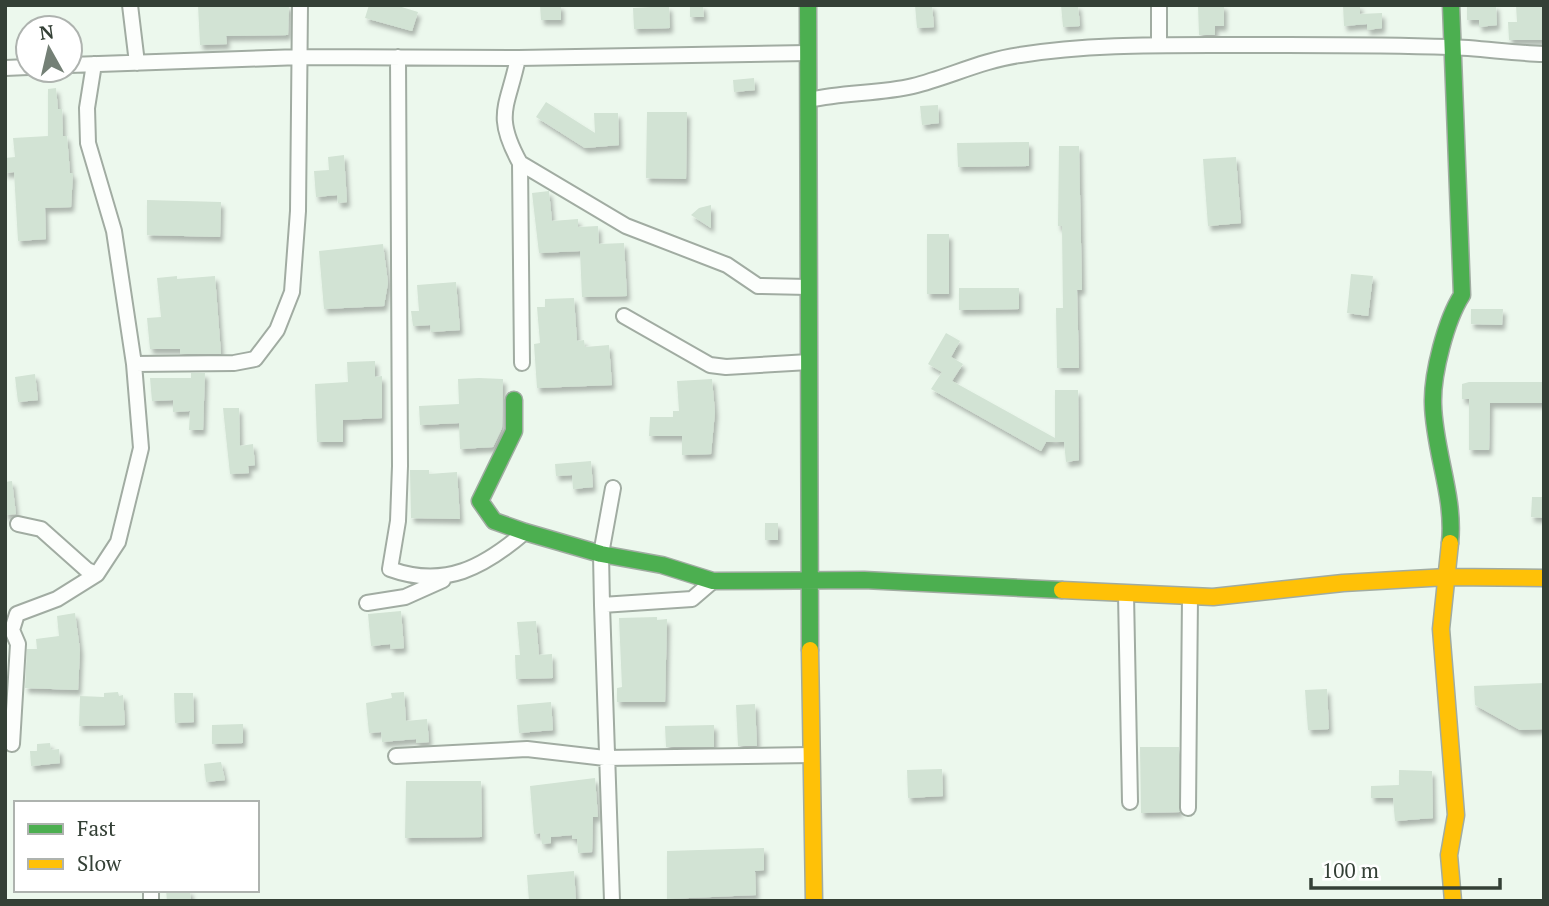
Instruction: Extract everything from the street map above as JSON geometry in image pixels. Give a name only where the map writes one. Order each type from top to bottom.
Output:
[{"type":"street","points":[[130,5],[137,63]]},
{"type":"street","points":[[134,364],[234,363],[255,359],[277,330],[292,292],[298,211],[300,5]]},
{"type":"street","points":[[808,5],[809,583],[814,901]]},
{"type":"street","points":[[1159,5],[1159,45]]},
{"type":"street","points":[[1451,5],[1462,295],[1454,308],[1441,354],[1433,403],[1452,523],[1441,629],[1456,816],[1449,855],[1453,901]]},
{"type":"street","points":[[809,100],[845,92],[883,92],[904,88],[1020,55],[1159,45],[1451,47],[1544,54]]},
{"type":"street","points":[[84,64],[300,57],[518,58],[808,53]]},
{"type":"street","points":[[398,57],[400,466],[398,521],[390,569],[415,579],[460,573]]},
{"type":"street","points":[[518,58],[502,110],[506,138],[520,163],[522,363]]},
{"type":"street","points":[[12,744],[18,644],[12,630],[17,614],[57,599],[97,575],[118,542],[141,448],[134,364],[114,231],[88,143],[87,108],[93,64]]},
{"type":"street","points":[[520,163],[626,226],[727,265],[758,286],[808,287]]},
{"type":"street","points":[[624,316],[710,365],[726,367],[809,362]]},
{"type":"street","points":[[514,400],[514,431],[480,501],[494,521],[601,554],[662,565],[713,581],[809,583],[864,580],[1190,596],[1447,577],[1544,578]]},
{"type":"street","points":[[612,901],[605,758],[601,554],[613,488]]},
{"type":"street","points":[[18,524],[41,529],[86,570],[97,575]]},
{"type":"street","points":[[367,603],[405,597],[460,573],[495,557],[525,532]]},
{"type":"street","points":[[602,605],[692,599],[713,581]]},
{"type":"street","points":[[1126,594],[1130,802]]},
{"type":"street","points":[[1188,808],[1190,596]]},
{"type":"street","points":[[396,757],[527,749],[605,758],[812,755]]},
{"type":"building","points":[[198,5],[289,5],[288,35],[226,36],[227,44],[200,45]]},
{"type":"building","points":[[369,5],[395,5],[418,12],[412,31],[365,18]]},
{"type":"building","points":[[540,5],[561,5],[561,20],[541,20]]},
{"type":"building","points":[[690,5],[703,5],[704,17],[690,17]]},
{"type":"building","points":[[915,5],[932,5],[934,27],[917,28]]},
{"type":"building","points":[[1061,5],[1078,5],[1080,26],[1063,27]]},
{"type":"building","points":[[1198,5],[1224,5],[1224,26],[1215,26],[1215,35],[1199,35]]},
{"type":"building","points":[[1343,5],[1360,5],[1360,14],[1382,13],[1382,28],[1367,30],[1367,24],[1344,26]]},
{"type":"building","points":[[1467,5],[1496,5],[1497,25],[1479,27],[1479,20],[1467,20]]},
{"type":"building","points":[[1516,5],[1544,5],[1544,40],[1509,40],[1508,22],[1517,22]]},
{"type":"building","points":[[669,6],[670,28],[634,29],[633,8]]},
{"type":"building","points":[[754,78],[755,90],[734,92],[733,80]]},
{"type":"building","points":[[56,88],[58,109],[62,109],[63,136],[67,136],[70,173],[73,173],[71,207],[45,208],[46,239],[18,241],[14,172],[5,173],[5,158],[15,157],[13,138],[48,136],[48,89]]},
{"type":"building","points":[[546,102],[595,133],[594,113],[618,113],[619,145],[585,148],[536,117]]},
{"type":"building","points":[[938,105],[939,123],[922,125],[920,106]]},
{"type":"building","points":[[647,112],[687,112],[686,179],[646,178]]},
{"type":"building","points":[[1029,142],[1029,166],[958,167],[957,143]]},
{"type":"building","points":[[1059,146],[1079,146],[1082,290],[1077,290],[1079,368],[1057,368],[1056,308],[1063,308],[1062,226],[1058,226]]},
{"type":"building","points":[[344,155],[347,202],[338,203],[337,195],[316,197],[314,171],[329,170],[328,157]]},
{"type":"building","points":[[1236,157],[1241,223],[1208,226],[1203,159]]},
{"type":"building","points":[[549,191],[552,221],[578,219],[578,227],[598,226],[599,244],[624,243],[627,296],[582,297],[580,251],[539,253],[532,193]]},
{"type":"building","points":[[147,200],[221,202],[220,237],[147,235]]},
{"type":"building","points":[[711,205],[711,228],[691,215],[699,208]]},
{"type":"building","points":[[927,234],[949,234],[949,294],[927,294]]},
{"type":"building","points":[[383,244],[388,283],[384,306],[324,309],[319,251]]},
{"type":"building","points":[[1351,274],[1373,276],[1368,316],[1347,313]]},
{"type":"building","points":[[177,276],[177,279],[215,276],[221,354],[180,354],[180,349],[150,349],[147,318],[161,317],[157,278]]},
{"type":"building","points":[[456,282],[460,330],[431,332],[430,325],[413,326],[411,311],[419,311],[417,285]]},
{"type":"building","points":[[959,288],[1019,288],[1019,309],[959,310]]},
{"type":"building","points":[[574,298],[577,341],[584,340],[585,347],[609,345],[612,385],[537,388],[534,344],[540,343],[537,307],[545,307],[545,299]]},
{"type":"building","points":[[1471,309],[1503,309],[1502,325],[1471,324]]},
{"type":"building","points":[[946,333],[960,341],[951,357],[963,364],[952,381],[1055,438],[1055,390],[1078,390],[1079,460],[1066,462],[1064,442],[1046,442],[1041,451],[931,389],[942,372],[928,364]]},
{"type":"building","points":[[375,361],[375,377],[382,376],[382,418],[343,420],[343,442],[317,442],[315,384],[348,382],[347,362]]},
{"type":"building","points":[[191,373],[205,373],[203,430],[189,430],[190,411],[173,412],[173,400],[152,401],[150,378],[191,378]]},
{"type":"building","points":[[35,374],[38,400],[18,402],[15,377]]},
{"type":"building","points":[[458,379],[503,379],[502,428],[493,447],[460,449],[459,423],[420,425],[419,406],[459,404]]},
{"type":"building","points":[[712,379],[715,412],[711,454],[682,455],[682,436],[649,436],[650,417],[673,417],[673,411],[679,411],[677,381]]},
{"type":"building","points":[[1544,382],[1544,403],[1490,403],[1489,450],[1469,450],[1469,399],[1462,399],[1462,384]]},
{"type":"building","points":[[223,408],[239,408],[240,446],[253,444],[255,465],[248,466],[249,473],[230,474]]},
{"type":"building","points":[[591,461],[593,487],[573,489],[572,475],[556,476],[555,464]]},
{"type":"building","points":[[410,470],[429,470],[429,474],[457,472],[460,519],[411,518]]},
{"type":"building","points":[[12,481],[16,514],[5,515],[5,482]]},
{"type":"building","points":[[1532,497],[1544,497],[1544,518],[1531,517]]},
{"type":"building","points":[[765,523],[778,523],[778,540],[765,540]]},
{"type":"building","points":[[401,611],[404,648],[391,649],[390,644],[371,646],[368,614]]},
{"type":"building","points":[[75,613],[80,650],[78,690],[25,688],[27,649],[37,649],[36,639],[59,636],[57,616]]},
{"type":"building","points":[[657,617],[657,620],[667,619],[665,702],[617,702],[617,688],[622,687],[619,618]]},
{"type":"building","points":[[536,621],[539,655],[552,654],[553,678],[516,679],[515,655],[520,655],[517,622]]},
{"type":"building","points":[[1544,683],[1544,729],[1520,730],[1475,705],[1474,686]]},
{"type":"building","points":[[1327,689],[1329,729],[1308,730],[1305,690]]},
{"type":"building","points":[[118,692],[119,696],[123,695],[125,725],[79,726],[80,696],[104,697],[104,693]]},
{"type":"building","points":[[404,692],[406,721],[427,719],[429,742],[416,743],[416,739],[382,742],[381,732],[369,733],[366,703],[392,698],[391,693]]},
{"type":"building","points":[[174,693],[193,693],[194,722],[175,723]]},
{"type":"building","points":[[551,702],[553,730],[519,733],[517,705]]},
{"type":"building","points":[[755,704],[757,746],[738,746],[736,705]]},
{"type":"building","points":[[243,724],[243,743],[212,744],[212,725]]},
{"type":"building","points":[[714,725],[714,747],[666,747],[665,726]]},
{"type":"building","points":[[50,743],[51,750],[59,749],[60,763],[31,766],[30,751],[37,751],[37,744]]},
{"type":"building","points":[[1140,747],[1179,747],[1180,812],[1141,813]]},
{"type":"building","points":[[221,762],[225,780],[206,782],[204,764]]},
{"type":"building","points":[[942,769],[943,796],[908,798],[907,770]]},
{"type":"building","points":[[1399,770],[1432,771],[1433,818],[1395,821],[1393,798],[1371,798],[1371,786],[1399,785]]},
{"type":"building","points":[[595,778],[598,817],[593,817],[592,852],[578,853],[577,839],[572,839],[572,835],[551,837],[551,843],[542,844],[540,833],[534,834],[530,786]]},
{"type":"building","points":[[406,781],[481,781],[482,837],[405,838]]},
{"type":"building","points":[[764,848],[764,870],[755,871],[756,895],[667,899],[667,851]]},
{"type":"building","points":[[574,871],[576,900],[529,901],[527,875]]},
{"type":"building","points":[[166,892],[190,892],[191,901],[167,901]]},
{"type":"traffic: fast","points":[[808,5],[810,650]]},
{"type":"traffic: fast","points":[[1450,543],[1450,508],[1434,422],[1433,392],[1441,348],[1462,295],[1451,5]]},
{"type":"traffic: fast","points":[[514,400],[514,431],[480,501],[494,521],[525,532],[601,554],[662,565],[713,581],[864,580],[1062,590]]},
{"type":"traffic: slow","points":[[1450,543],[1441,629],[1456,815],[1449,855],[1453,901]]},
{"type":"traffic: slow","points":[[1062,590],[1213,597],[1343,583],[1447,577],[1544,578]]},
{"type":"traffic: slow","points":[[810,650],[814,901]]}]
